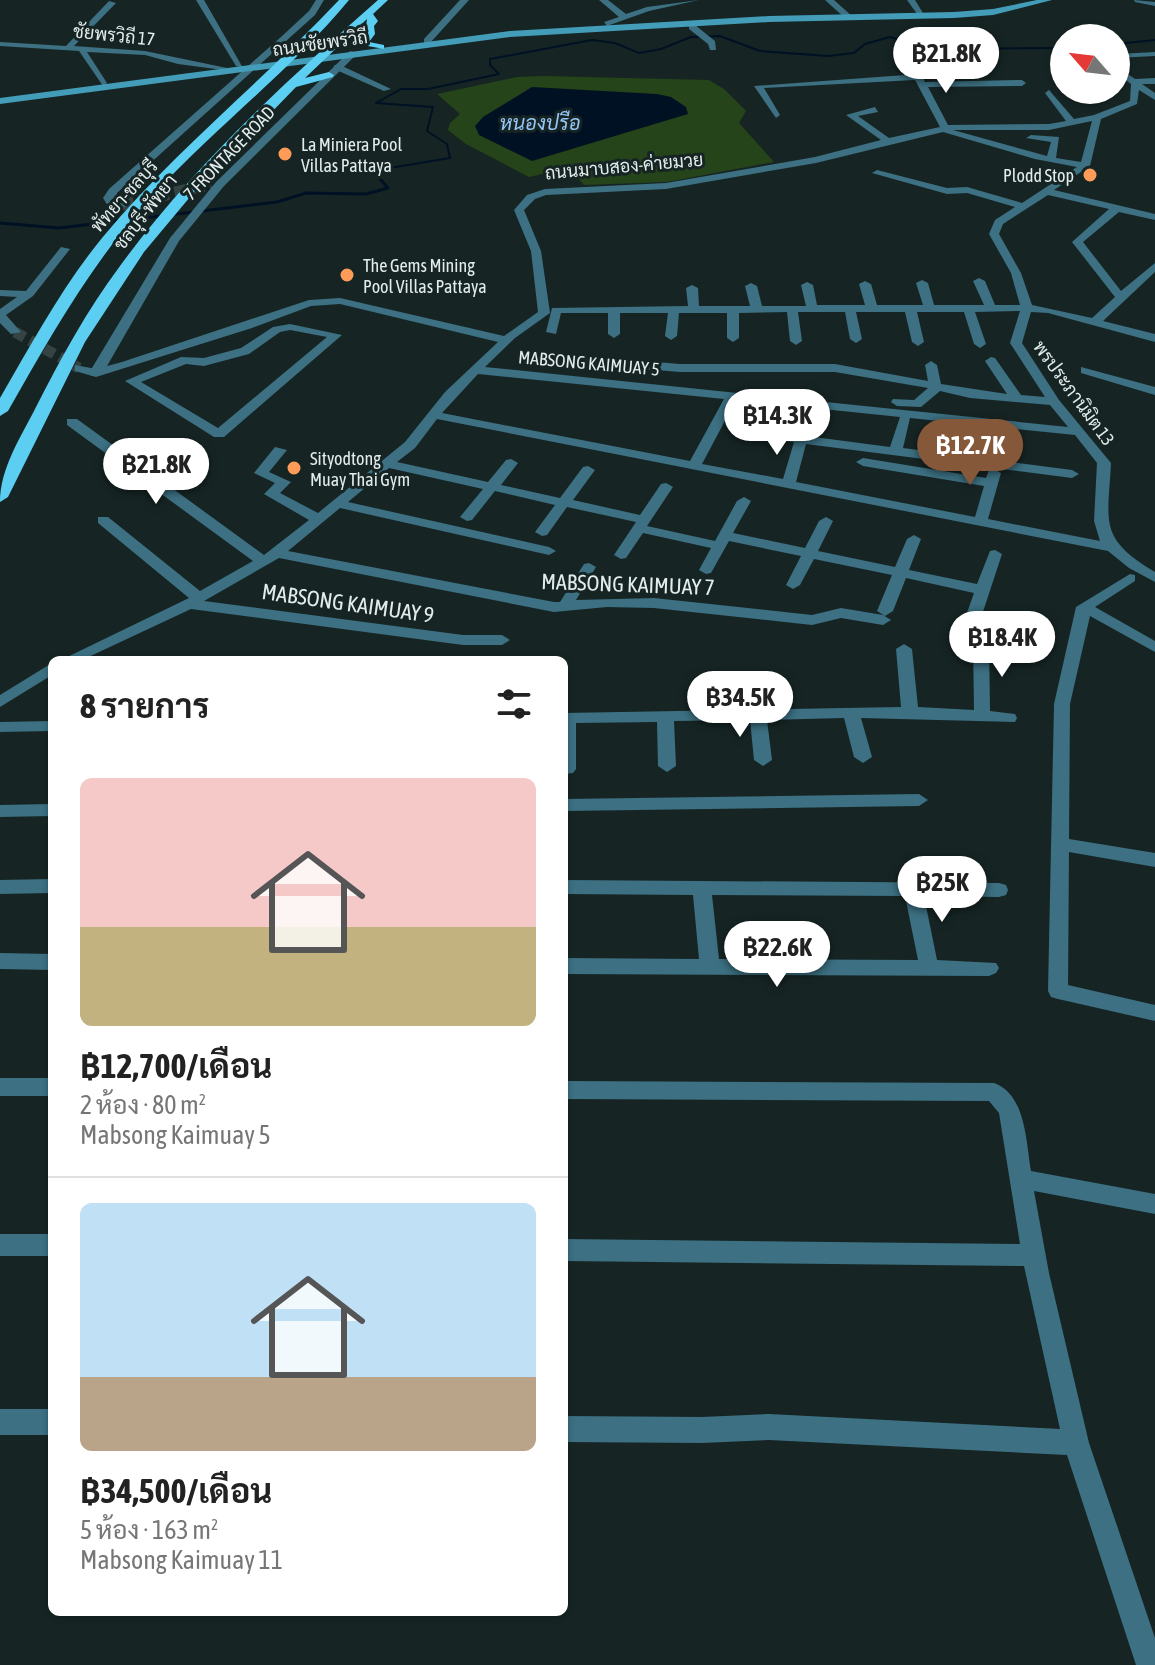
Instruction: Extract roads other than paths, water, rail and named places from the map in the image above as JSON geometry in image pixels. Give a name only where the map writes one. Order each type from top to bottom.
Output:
[{"type":"highway","points":[[322,0],[334,14]]},
{"type":"highway","name":"พัทยา-ชลบุรี","points":[[0,411],[70,290],[106,242],[151,190],[323,25],[344,0]]},
{"type":"highway","name":"ชลบุรี-พัทยา","points":[[0,497],[75,345],[109,290],[197,179],[291,85],[383,0]]},
{"type":"highway","points":[[368,13],[373,21],[369,26],[370,34],[362,44],[382,49]]},
{"type":"highway","points":[[284,39],[303,35],[323,25]]},
{"type":"highway","points":[[291,85],[333,71]]},
{"type":"highway","points":[[234,84],[242,90],[245,99]]},
{"type":"main road","name":"ถนนชัยพรวิถี","points":[[349,56],[542,36],[853,17],[993,12],[1048,0]]},
{"type":"main road","name":"ถนนชัยพรวิถี","points":[[349,56],[427,41],[518,29],[607,24],[692,27]]},
{"type":"main road","name":"ถนนชัยพรวิถี","points":[[0,100],[103,83],[556,30],[692,27]]},
{"type":"main road","name":"ถนนชัยพรวิถี","points":[[0,100],[231,68],[259,61]]},
{"type":"main road","points":[[0,100],[214,76],[234,72],[231,68]]},
{"type":"main road","points":[[214,76],[234,84]]},
{"type":"street","points":[[200,0],[231,68]]},
{"type":"street","points":[[122,205],[112,204],[109,198],[113,191],[284,39],[322,0]]},
{"type":"street","points":[[427,41],[465,0]]},
{"type":"street","points":[[603,0],[624,17]]},
{"type":"street","points":[[640,0],[652,8]]},
{"type":"street","points":[[607,24],[652,8],[695,0]]},
{"type":"street","points":[[829,0],[853,17]]},
{"type":"street","points":[[911,0],[923,16]]},
{"type":"street","points":[[1138,0],[1155,4]]},
{"type":"street","points":[[103,83],[75,46],[112,3]]},
{"type":"street","points":[[692,27],[711,45]]},
{"type":"street","name":"ชัยพรวิถี 17","points":[[0,44],[75,46],[157,55],[178,62],[231,68]]},
{"type":"street","points":[[908,54],[924,75],[920,81]]},
{"type":"street","points":[[1130,55],[1155,54]]},
{"type":"street","name":"7 FRONTAGE ROAD","points":[[96,373],[152,274],[215,186],[349,56]]},
{"type":"street","points":[[333,71],[387,89]]},
{"type":"street","points":[[1133,77],[1155,71]]},
{"type":"street","points":[[1130,76],[1155,81]]},
{"type":"street","points":[[1133,77],[1155,97]]},
{"type":"street","name":"ถนนมาบสอง-ค่ายมวย","points":[[77,656],[194,601],[270,557],[410,445],[449,395],[506,340],[544,313],[536,251],[519,210],[531,197],[545,192],[666,186],[816,160],[945,129],[1049,127],[1097,117],[1134,102],[1133,77]]},
{"type":"street","points":[[920,81],[945,129],[1051,160],[1085,166]]},
{"type":"street","points":[[776,115],[758,86],[920,81],[1022,83]]},
{"type":"street","points":[[1049,93],[1072,122]]},
{"type":"street","points":[[875,110],[850,115],[888,141]]},
{"type":"street","points":[[1027,308],[1016,273],[994,234],[999,222],[1085,166],[1097,117]]},
{"type":"street","points":[[972,139],[1054,138],[1057,140],[1051,160]]},
{"type":"street","points":[[877,173],[947,191],[967,190],[1023,206]]},
{"type":"street","points":[[1045,191],[1155,217]]},
{"type":"street","points":[[1117,208],[1077,242],[1121,298]]},
{"type":"street","points":[[15,332],[0,315],[29,294],[65,249]]},
{"type":"street","points":[[1095,322],[1155,266]]},
{"type":"street","points":[[979,281],[991,308]]},
{"type":"street","points":[[922,283],[929,308]]},
{"type":"street","points":[[865,284],[872,309]]},
{"type":"street","points":[[807,285],[812,309]]},
{"type":"street","points":[[751,286],[757,309]]},
{"type":"street","points":[[692,288],[694,309]]},
{"type":"street","points":[[0,293],[29,294]]},
{"type":"street","points":[[79,368],[96,373],[248,326],[309,303],[340,301],[506,340]]},
{"type":"street","points":[[552,332],[556,310],[578,305],[614,309],[638,305],[674,309],[1027,308],[1048,310],[1155,338]]},
{"type":"street","points":[[910,308],[918,342]]},
{"type":"street","points":[[968,308],[980,344]]},
{"type":"street","name":"พรประภานิมิต 13","points":[[1027,308],[1016,343],[1054,402],[1104,463],[1102,528],[1108,547]]},
{"type":"street","points":[[614,309],[614,334]]},
{"type":"street","points":[[671,336],[674,309]]},
{"type":"street","points":[[733,309],[733,338]]},
{"type":"street","points":[[792,309],[796,341]]},
{"type":"street","points":[[850,309],[856,339]]},
{"type":"street","points":[[248,326],[268,332],[290,327],[336,335],[219,434],[131,381],[185,360],[204,362],[245,351],[268,332]]},
{"type":"street","points":[[534,356],[680,368],[798,365],[835,368],[905,379],[936,388],[1054,402]]},
{"type":"street","points":[[991,361],[1017,399]]},
{"type":"street","points":[[931,365],[936,388]]},
{"type":"street","name":"MABSONG KAIMUAY 5","points":[[477,370],[1079,432]]},
{"type":"street","points":[[1085,370],[1155,394]]},
{"type":"street","points":[[831,395],[917,404],[936,388]]},
{"type":"street","points":[[695,465],[731,398]]},
{"type":"street","points":[[771,411],[760,434],[1072,474]]},
{"type":"street","points":[[434,415],[789,484],[861,480],[991,483]]},
{"type":"street","points":[[896,450],[905,420]]},
{"type":"street","points":[[72,422],[270,557]]},
{"type":"street","points":[[789,484],[801,440]]},
{"type":"street","points":[[861,480],[869,447]]},
{"type":"street","points":[[280,450],[261,473],[284,482],[271,494],[319,519]]},
{"type":"street","points":[[980,522],[997,462]]},
{"type":"street","points":[[467,517],[511,463]]},
{"type":"street","points":[[388,464],[565,503],[641,524],[722,541],[809,554],[982,590]]},
{"type":"street","points":[[542,532],[588,470]]},
{"type":"street","points":[[861,480],[980,522],[1108,547],[1121,559],[1155,578]]},
{"type":"street","points":[[621,555],[666,487]]},
{"type":"street","points":[[706,570],[744,501]]},
{"type":"street","points":[[339,504],[549,551]]},
{"type":"street","points":[[103,520],[194,601]]},
{"type":"street","points":[[793,585],[826,521]]},
{"type":"street","points":[[897,573],[914,539]]},
{"type":"street","points":[[971,624],[995,554]]},
{"type":"street","name":"MABSONG KAIMUAY 7","points":[[270,557],[564,608],[607,602],[654,603],[812,620],[841,613],[884,616],[897,573]]},
{"type":"street","points":[[564,608],[589,567]]},
{"type":"street","points":[[1130,578],[1084,607],[1062,704],[1058,991],[1155,1013]]},
{"type":"street","name":"MABSONG KAIMUAY 9","points":[[194,601],[463,640],[502,640]]},
{"type":"street","points":[[1084,607],[1155,647]]},
{"type":"street","points":[[981,641],[982,717]]},
{"type":"street","points":[[904,649],[910,712]]},
{"type":"street","points":[[0,702],[48,671]]},
{"type":"street","points":[[568,718],[910,712],[1009,718]]},
{"type":"street","points":[[851,713],[863,757]]},
{"type":"street","points":[[758,714],[763,760]]},
{"type":"street","points":[[665,716],[667,766]]},
{"type":"street","points":[[0,727],[48,726]]},
{"type":"street","points":[[568,805],[919,800]]},
{"type":"street","points":[[0,811],[48,810]]},
{"type":"street","points":[[1058,844],[1155,860]]},
{"type":"street","points":[[0,887],[48,886]]},
{"type":"street","points":[[568,887],[999,890]]},
{"type":"street","points":[[702,888],[710,967]]},
{"type":"street","points":[[913,889],[929,968]]},
{"type":"street","points":[[0,961],[48,962]]},
{"type":"street","points":[[568,966],[989,968]]},
{"type":"street","points":[[0,1087],[48,1087]]},
{"type":"street","points":[[568,1090],[994,1092],[1009,1110],[1037,1273],[1076,1443],[1150,1665]]},
{"type":"street","points":[[1022,1179],[1155,1204]]},
{"type":"street","points":[[0,1245],[48,1245]]},
{"type":"street","points":[[568,1250],[1035,1255]]},
{"type":"street","points":[[0,1422],[48,1422]]},
{"type":"street","points":[[568,1429],[769,1427],[1076,1443]]},
{"type":"water","name":"หนองปรือ","points":[[532,87],[657,94],[671,97],[686,107],[688,114],[532,161],[479,135],[475,126],[483,117]]},
{"type":"waterway","points":[[381,180],[372,171],[450,158],[447,144],[427,131],[433,107],[376,103],[401,89],[428,89],[499,74],[490,65],[490,59],[592,40],[615,43],[639,53],[661,49],[691,37],[720,36],[760,51],[828,56],[854,53],[865,44],[890,37],[932,49],[1050,48]]},
{"type":"waterway","points":[[1130,43],[1155,40]]},
{"type":"waterway","points":[[0,223],[59,228],[277,202],[306,193],[366,194],[388,188],[381,180]]},
{"type":"tunnel","points":[[122,205],[211,184]]},
{"type":"tunnel","points":[[15,332],[79,368]]},
{"type":"place","name":"La Miniera Pool Villas Pattaya","points":[[285,154]]},
{"type":"place","name":"Plodd Stop","points":[[1090,175]]},
{"type":"place","name":"The Gems Mining Pool Villas Pattaya","points":[[347,275]]},
{"type":"place","name":"Sityodtong Muay Thai Gym","points":[[294,468]]}]
